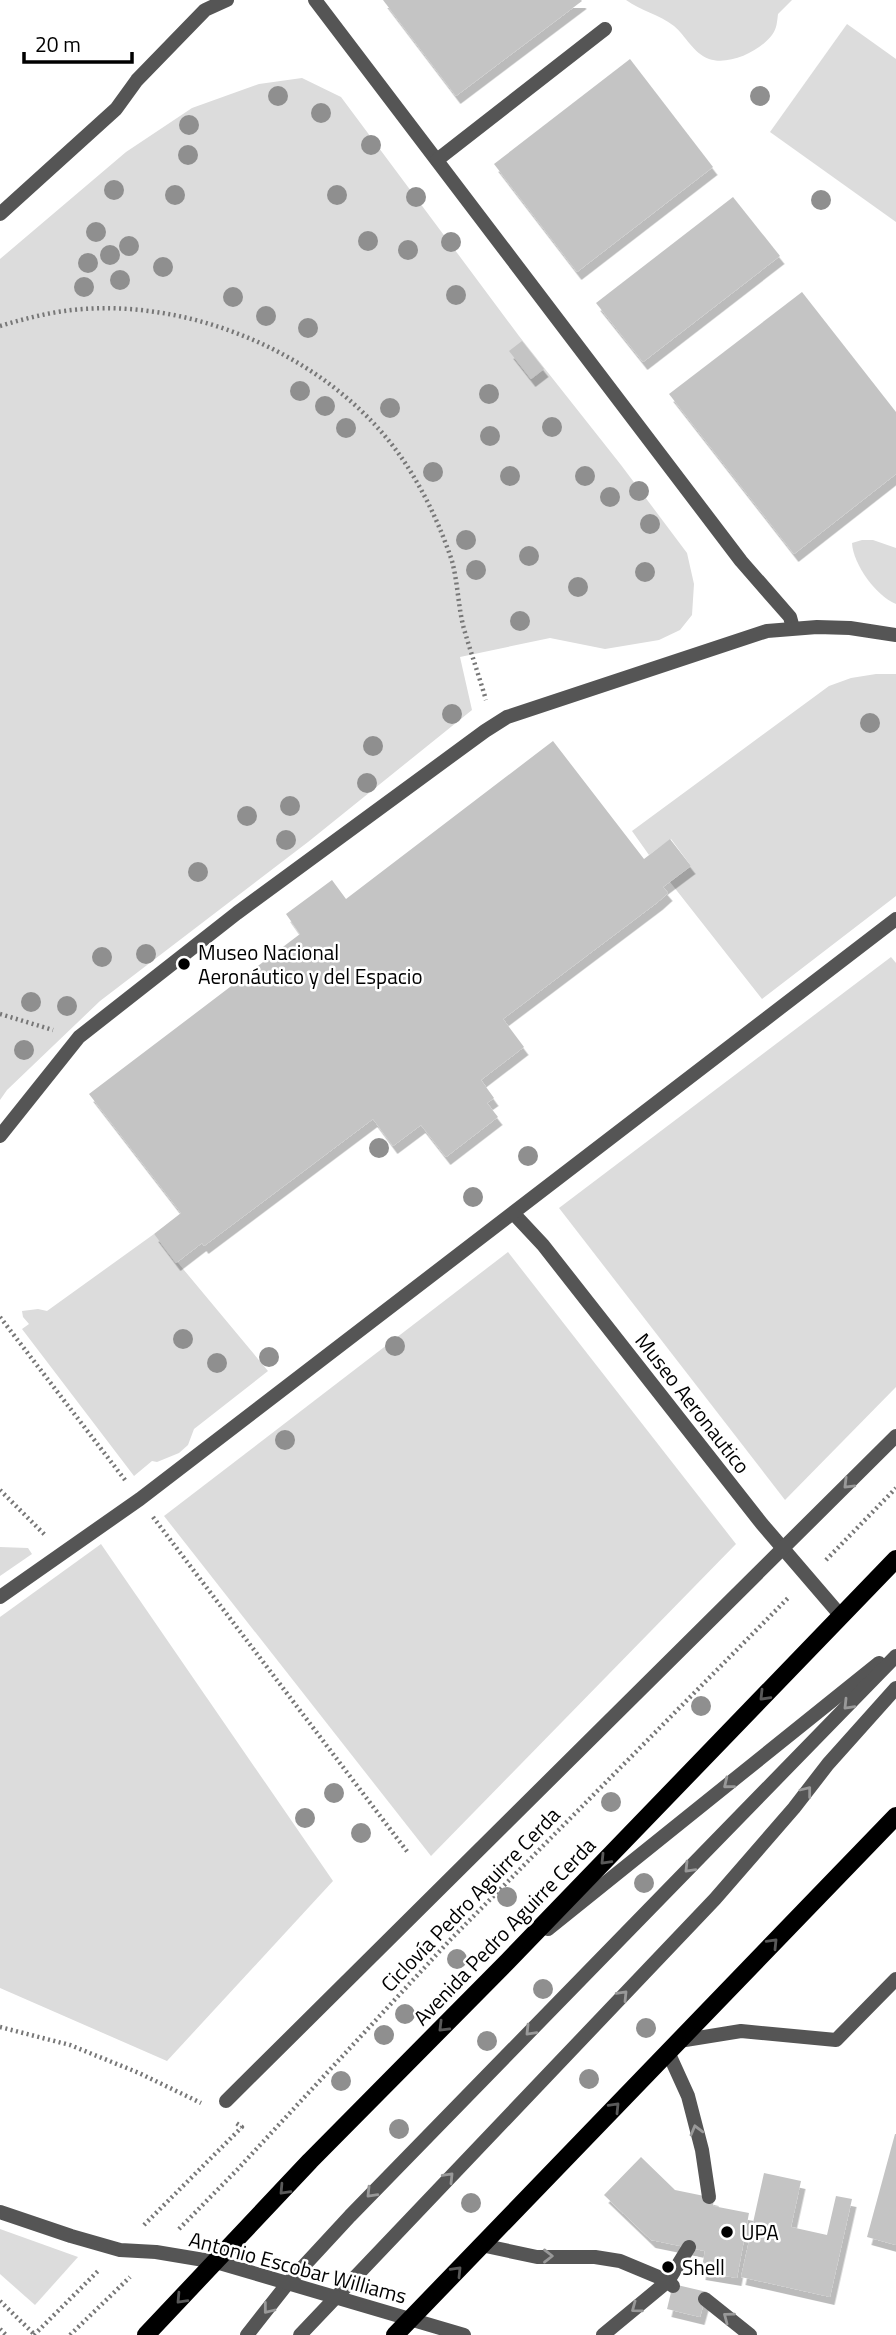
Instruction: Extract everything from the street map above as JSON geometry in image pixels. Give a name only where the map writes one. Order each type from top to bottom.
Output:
[{"type":"main road","name":"Avenida Pedro Aguirre Cerda","points":[[146,2335],[310,2161],[508,1961],[896,1559]]},
{"type":"main road","points":[[395,2335],[896,1816]]},
{"type":"street","points":[[0,214],[116,109],[137,80],[205,10],[227,0]]},
{"type":"street","points":[[315,0],[741,561],[790,617],[793,628]]},
{"type":"street","points":[[436,160],[606,29]]},
{"type":"street","points":[[0,1136],[79,1037],[237,913],[494,725],[537,706],[757,633],[793,628],[850,628],[896,635]]},
{"type":"street","points":[[0,1597],[140,1499],[896,919]]},
{"type":"street","name":"Museo Aeronautico","points":[[514,1214],[543,1245],[783,1548],[841,1616]]},
{"type":"street","points":[[226,2101],[896,1436]]},
{"type":"street","points":[[508,1961],[896,1649]]},
{"type":"street","points":[[247,2335],[288,2283],[355,2210],[896,1656]]},
{"type":"street","points":[[300,2335],[715,1899],[794,1808],[828,1764],[896,1688]]},
{"type":"street","points":[[709,2197],[702,2150],[674,2047],[741,2031],[836,2040],[896,1979]]},
{"type":"street","name":"Antonio Escobar Williams","points":[[0,2211],[120,2250],[156,2252],[215,2262],[464,2335]]},
{"type":"street","points":[[481,2245],[537,2257],[595,2257],[620,2261],[670,2283]]},
{"type":"street","points":[[603,2335],[670,2283],[689,2247]]},
{"type":"street","points":[[705,2299],[750,2335]]},
{"type":"path","points":[[0,326],[33,316],[84,309],[145,311],[187,318],[274,350],[313,373],[356,404],[386,435],[415,479],[436,521],[452,562],[464,627],[494,725]]},
{"type":"path","points":[[0,1014],[79,1037]]},
{"type":"path","points":[[0,1317],[409,1854]]},
{"type":"path","name":"Ciclovía Pedro Aguirre Cerda","points":[[70,2335],[236,2171],[451,1939],[896,1488]]},
{"type":"path","points":[[0,1492],[63,1553]]},
{"type":"path","points":[[0,2027],[70,2045],[139,2073],[205,2105]]},
{"type":"path","points":[[233,2121],[242,2127]]},
{"type":"path","points":[[0,2301],[35,2335]]},
{"type":"path","points":[[0,2329],[6,2335]]},
{"type":"shaded area","points":[[626,0],[792,0],[778,14],[774,32],[767,41],[744,56],[717,61],[698,53],[668,22]]},
{"type":"shaded area","points":[[847,24],[896,59],[896,222],[770,132]]},
{"type":"shaded area","points":[[302,78],[341,97],[519,336],[687,553],[694,584],[692,615],[680,630],[659,640],[605,649],[550,638],[460,657],[472,710],[308,842],[100,1001],[7,1090],[0,1100],[0,259],[126,152],[192,108],[259,84]]},
{"type":"shaded area","points":[[873,540],[896,548],[896,604],[874,587],[856,560],[852,543]]},
{"type":"shaded area","points":[[896,674],[896,896],[762,999],[670,882],[691,866],[671,839],[649,855],[632,831],[829,686],[851,678]]},
{"type":"shaded area","points":[[891,957],[896,963],[896,1387],[785,1500],[559,1208]]},
{"type":"shaded area","points":[[154,1234],[268,1371],[194,1429],[188,1445],[179,1453],[157,1462],[152,1461],[134,1476],[22,1329],[29,1324],[22,1311],[47,1311]]},
{"type":"shaded area","points":[[508,1252],[736,1544],[431,1856],[164,1516]]},
{"type":"shaded area","points":[[101,1544],[333,1881],[167,2061],[0,1988],[0,1617]]},
{"type":"shaded area","points":[[0,1547],[28,1548],[32,1554],[0,1576]]},
{"type":"shaded area","points":[[0,2229],[78,2257],[35,2305],[0,2274]]},
{"type":"building","points":[[383,0],[581,0],[582,1],[456,96]]},
{"type":"building","points":[[630,59],[713,167],[577,272],[494,164]]},
{"type":"building","points":[[733,197],[780,256],[643,362],[596,303]]},
{"type":"building","points":[[802,292],[896,412],[896,474],[794,554],[669,394]]},
{"type":"building","points":[[522,341],[544,369],[531,379],[509,351]]},
{"type":"building","points":[[553,741],[644,859],[670,839],[691,866],[663,887],[668,893],[658,902],[503,1019],[524,1047],[481,1080],[494,1098],[487,1103],[498,1117],[446,1157],[421,1125],[393,1146],[373,1119],[204,1246],[202,1243],[176,1263],[154,1234],[181,1213],[89,1094],[300,934],[286,914],[332,880],[346,899]]},
{"type":"building","points":[[896,2134],[896,2245],[867,2237]]},
{"type":"building","points":[[641,2157],[675,2190],[714,2198],[713,2206],[749,2213],[737,2278],[701,2272],[705,2251],[651,2240],[604,2195]]},
{"type":"building","points":[[764,2173],[801,2181],[791,2227],[827,2235],[836,2196],[852,2199],[830,2297],[741,2277]]},
{"type":"building","points":[[673,2284],[707,2292],[700,2317],[667,2309]]},
{"type":"place","name":"Museo Nacional Aeronáutico y del Espacio","points":[[184,964]]},
{"type":"place","name":"UPA","points":[[727,2232]]},
{"type":"place","name":"Shell","points":[[668,2267]]}]
